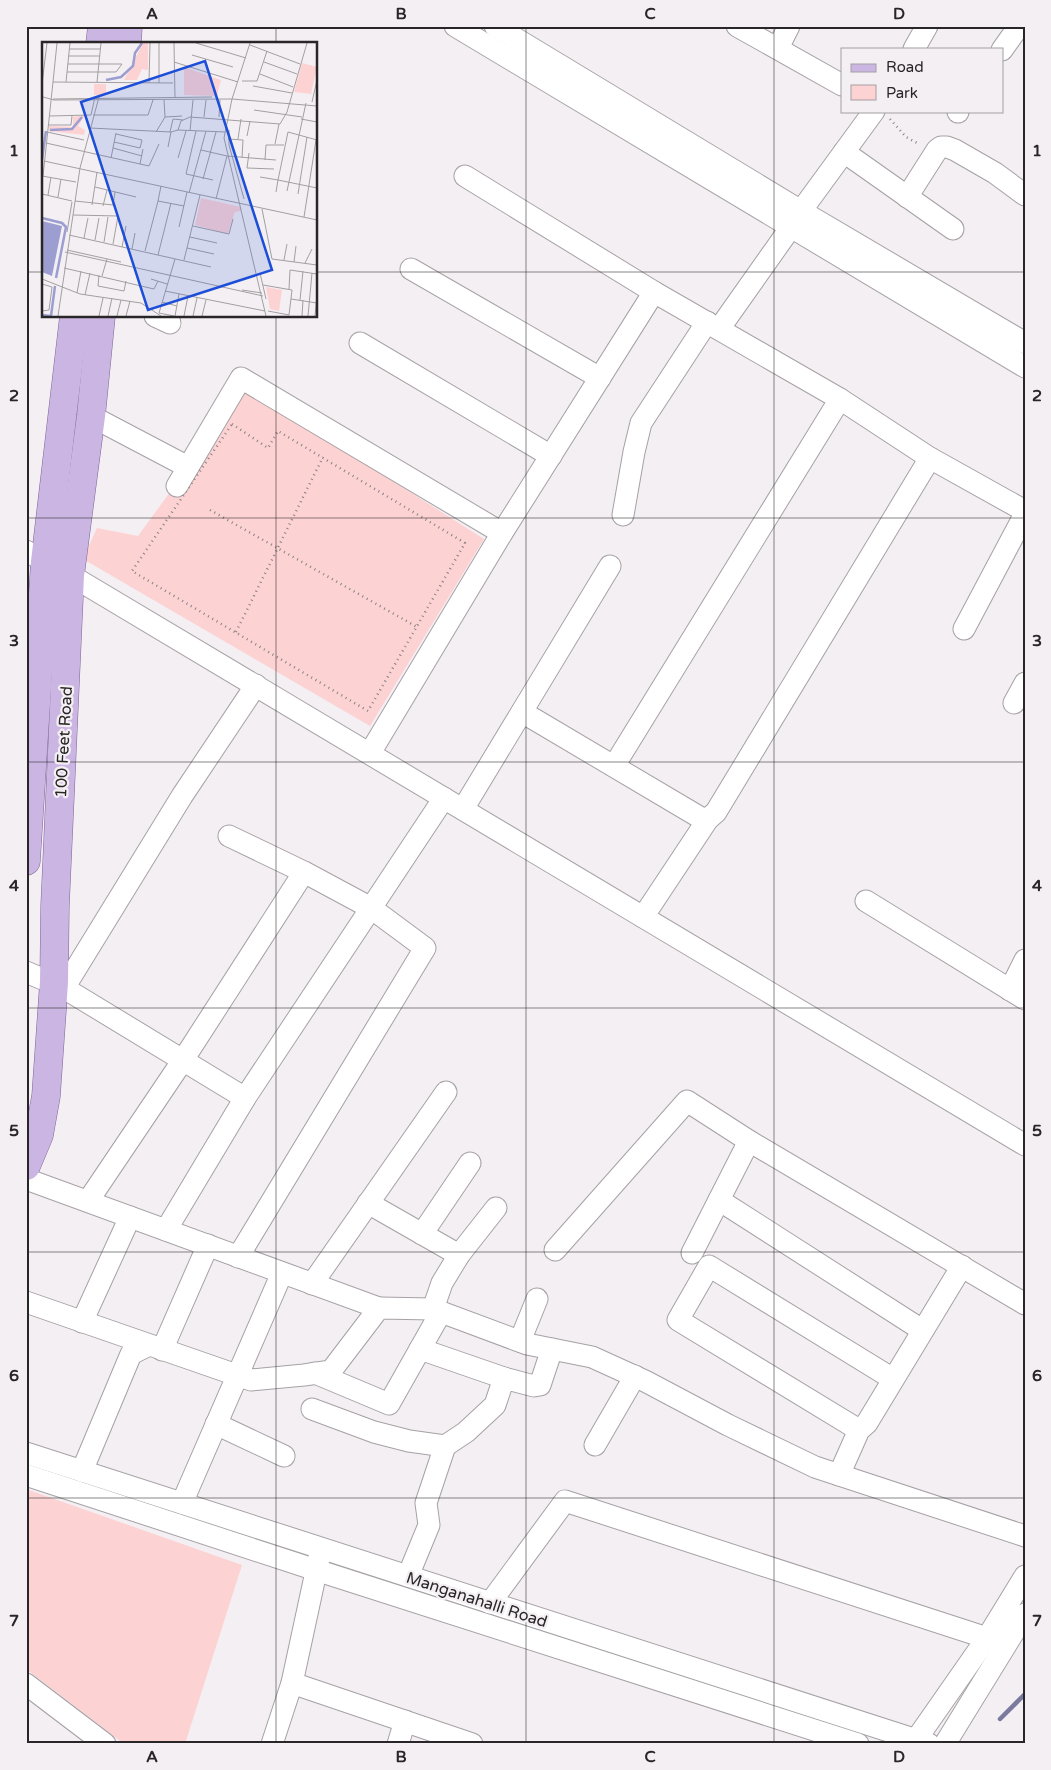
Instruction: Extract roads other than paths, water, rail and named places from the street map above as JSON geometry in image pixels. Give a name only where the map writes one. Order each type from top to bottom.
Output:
[{"type":"main road","points":[[100,42],[102,26]]},
{"type":"main road","points":[[127,42],[128,26]]},
{"type":"main road","name":"100 Feet Road","points":[[26,861],[36,557],[74,318]]},
{"type":"main road","name":"100 Feet Road","points":[[26,1166],[39,1135],[46,1096],[59,985],[56,896],[70,575],[91,416],[101,318]]},
{"type":"street","points":[[455,26],[796,219],[1025,343]]},
{"type":"street","points":[[495,26],[1025,367]]},
{"type":"street","points":[[737,26],[841,84]]},
{"type":"street","points":[[778,48],[789,26]]},
{"type":"street","points":[[915,48],[928,26]]},
{"type":"street","points":[[1004,48],[1020,26]]},
{"type":"street","points":[[622,515],[641,423],[713,325],[796,219],[844,152],[881,114]]},
{"type":"street","points":[[907,197],[937,150],[941,147],[955,150],[994,173],[1025,195]]},
{"type":"street","points":[[844,152],[953,230]]},
{"type":"street","points":[[465,176],[654,292],[840,399],[930,458],[1025,513],[964,629]]},
{"type":"street","points":[[411,269],[600,378]]},
{"type":"street","points":[[370,753],[502,534],[654,292]]},
{"type":"street","points":[[360,343],[551,456]]},
{"type":"street","points":[[177,486],[241,378],[502,534]]},
{"type":"street","points":[[614,766],[840,399]]},
{"type":"street","points":[[91,416],[188,467]]},
{"type":"street","points":[[644,917],[708,819],[716,812],[930,458]]},
{"type":"street","points":[[36,557],[70,575],[256,685],[1025,1145]]},
{"type":"street","points":[[463,809],[610,566]]},
{"type":"street","points":[[1014,703],[1025,683]]},
{"type":"street","points":[[59,985],[256,685]]},
{"type":"street","points":[[522,712],[701,818],[708,819]]},
{"type":"street","points":[[166,1230],[245,1098],[444,798]]},
{"type":"street","points":[[229,836],[304,872],[370,908],[426,948],[238,1257]]},
{"type":"street","points":[[88,1202],[183,1060],[304,872]]},
{"type":"street","points":[[866,901],[1017,995],[1025,960]]},
{"type":"street","points":[[26,972],[59,985],[245,1098]]},
{"type":"street","points":[[312,1284],[446,1092]]},
{"type":"street","points":[[555,1250],[687,1101],[749,1141],[1025,1304]]},
{"type":"street","points":[[692,1253],[749,1141]]},
{"type":"street","points":[[422,1234],[470,1163]]},
{"type":"street","points":[[26,1179],[380,1308],[437,1311],[520,1341],[592,1357],[635,1376],[728,1425],[815,1467],[1025,1536]]},
{"type":"street","points":[[719,1200],[922,1330]]},
{"type":"street","points":[[368,1204],[458,1255]]},
{"type":"street","points":[[315,1373],[389,1404],[420,1349],[437,1311],[442,1283],[458,1255],[496,1208]]},
{"type":"street","points":[[82,1322],[130,1217]]},
{"type":"street","points":[[82,1471],[131,1354],[156,1348],[208,1245]]},
{"type":"street","points":[[859,1430],[678,1320],[709,1266],[892,1379]]},
{"type":"street","points":[[839,1475],[859,1430],[867,1423],[962,1266]]},
{"type":"street","points":[[182,1503],[282,1273]]},
{"type":"street","points":[[520,1341],[537,1299]]},
{"type":"street","points":[[28,1308],[82,1322],[251,1380],[331,1371],[380,1308]]},
{"type":"street","points":[[420,1349],[504,1378],[534,1386],[540,1385],[552,1349]]},
{"type":"street","points":[[595,1445],[635,1376]]},
{"type":"street","points":[[408,1576],[429,1525],[426,1503],[445,1446],[466,1432],[495,1405],[504,1378]]},
{"type":"street","points":[[312,1409],[383,1434],[409,1441],[445,1446]]},
{"type":"street","points":[[216,1424],[284,1456]]},
{"type":"street","name":"Manganahalli Road","points":[[26,1453],[919,1742]]},
{"type":"street","name":"Manganahalli Road","points":[[26,1475],[858,1744]]},
{"type":"street","points":[[490,1603],[565,1501],[1007,1644]]},
{"type":"street","points":[[272,1744],[292,1683],[322,1548]]},
{"type":"street","points":[[919,1742],[1007,1644],[1025,1576]]},
{"type":"street","points":[[945,1744],[1025,1614]]},
{"type":"street","points":[[292,1683],[472,1744]]},
{"type":"street","points":[[26,1684],[106,1744]]},
{"type":"street","points":[[398,1744],[405,1722]]},
{"type":"waterway","points":[[1000,1719],[1025,1694]]}]
